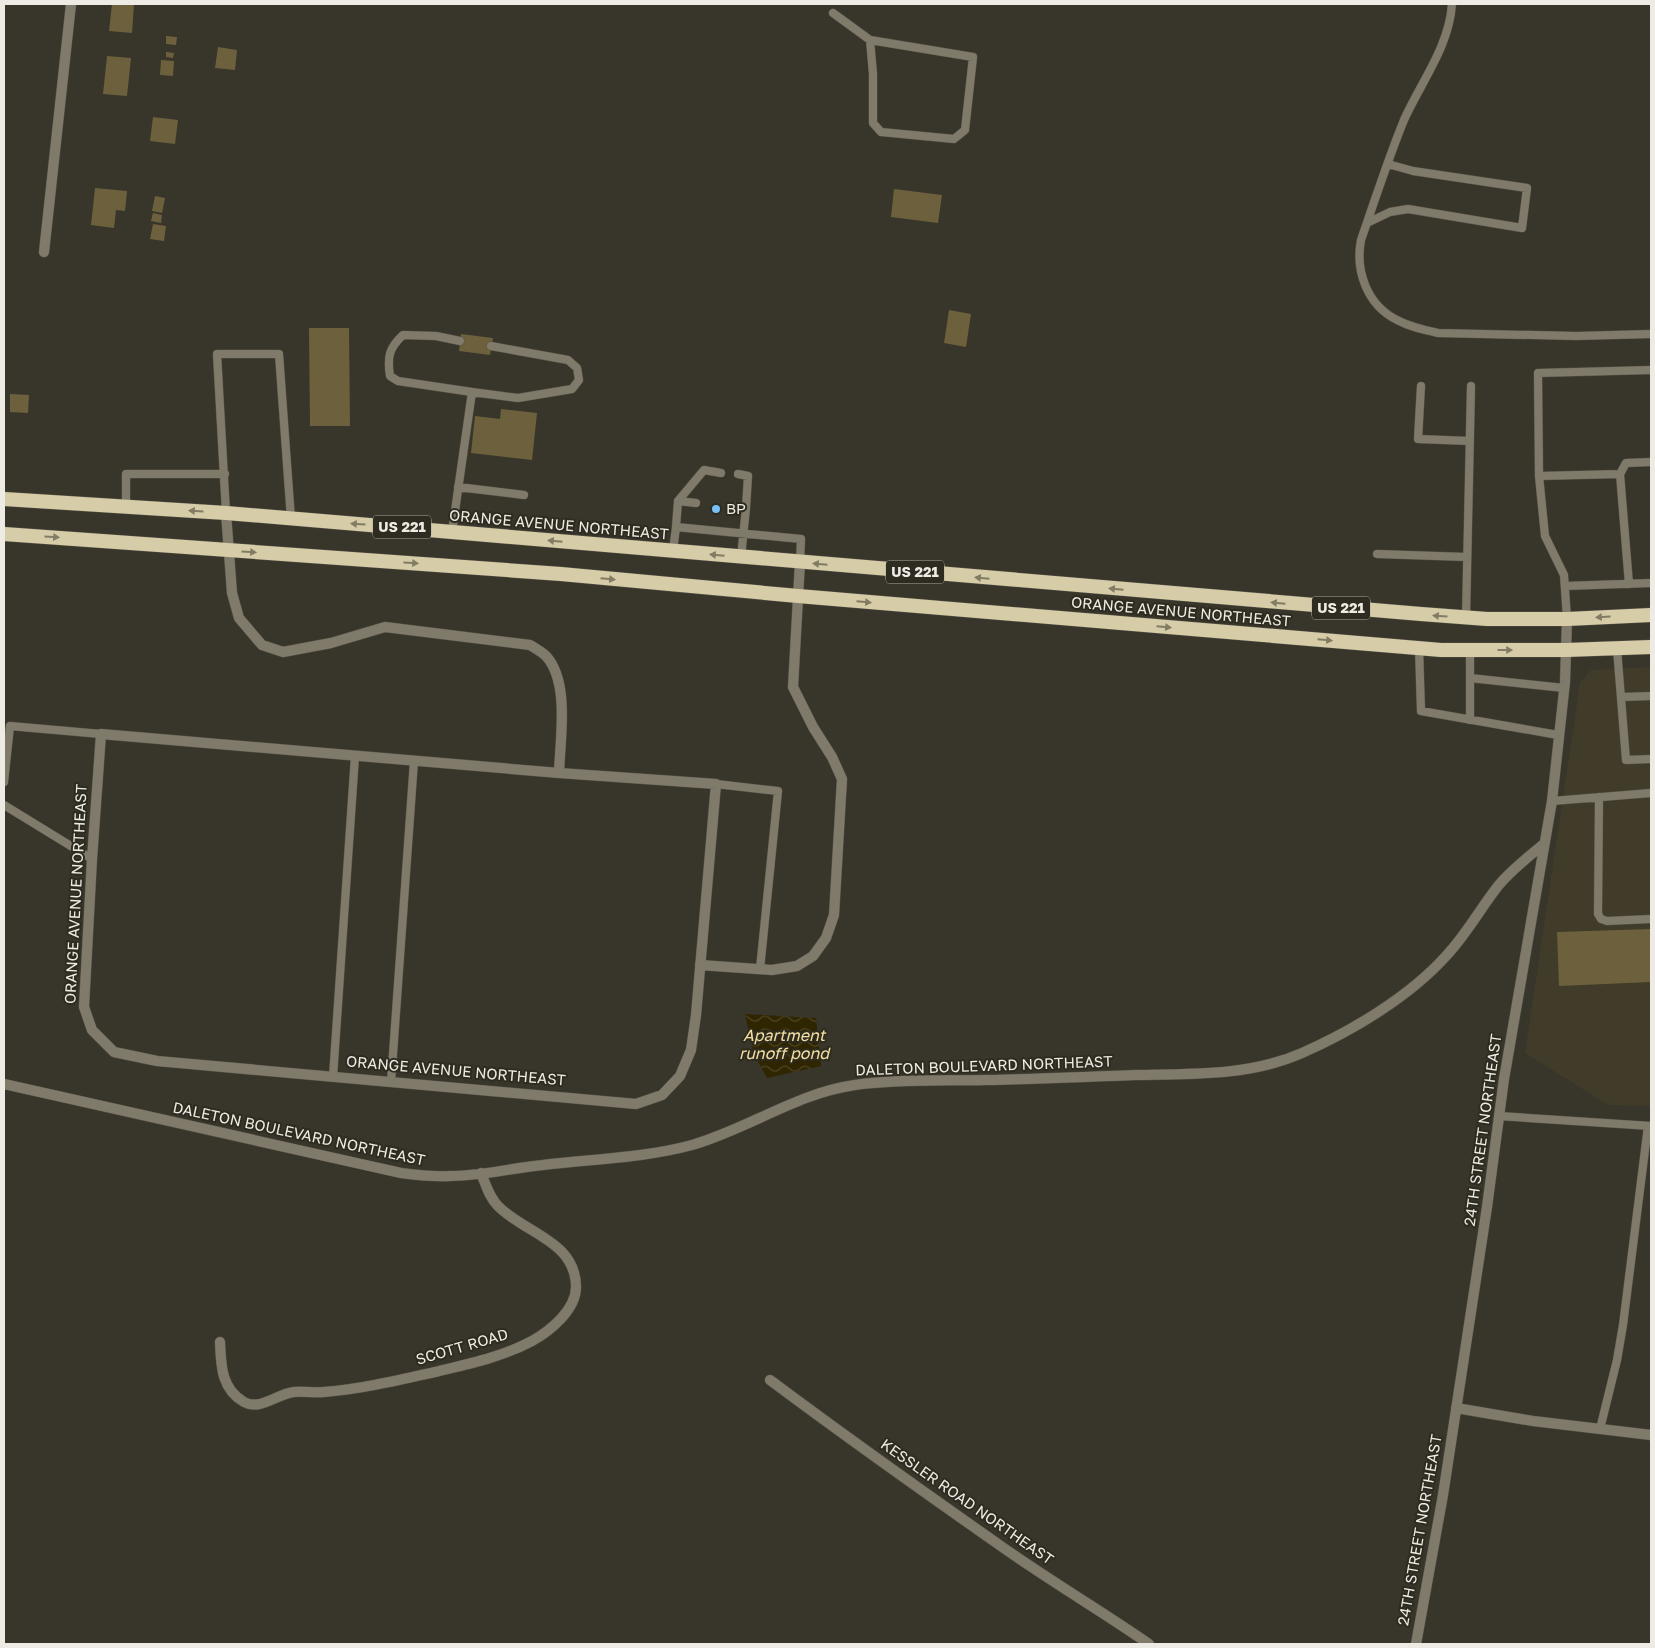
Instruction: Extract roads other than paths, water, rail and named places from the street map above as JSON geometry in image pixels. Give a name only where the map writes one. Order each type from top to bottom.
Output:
[{"type":"highway","name":"ORANGE AVENUE NORTHEAST","points":[[4,499],[226,513],[1466,617],[1567,619],[1651,615]]},
{"type":"highway","name":"ORANGE AVENUE NORTHEAST","points":[[4,534],[561,574],[798,596],[1419,648],[1566,650],[1651,647]]},
{"type":"street","points":[[44,252],[71,4]]},
{"type":"street","points":[[226,513],[227,550],[232,593],[238,618],[262,645],[283,652],[330,643],[385,627],[530,645],[545,656],[554,670],[561,697],[558,774]]},
{"type":"street","points":[[700,965],[772,970],[797,966],[813,956],[826,938],[834,914],[842,779],[832,757],[813,727],[794,686],[800,562]]},
{"type":"street","name":"24TH STREET NORTHEAST","points":[[1416,1644],[1456,1408],[1499,1116],[1552,801],[1564,688],[1567,619]]},
{"type":"street","points":[[101,734],[558,774],[716,784]]},
{"type":"street","name":"ORANGE AVENUE NORTHEAST","points":[[101,734],[84,1007],[92,1030],[114,1052],[157,1061],[636,1104],[662,1094],[680,1076],[691,1050],[696,1015],[716,784]]},
{"type":"street","name":"DALETON BOULEVARD NORTHEAST","points":[[4,1084],[401,1173],[424,1176],[452,1176],[524,1166],[655,1153],[692,1145],[786,1106],[819,1094],[851,1086],[882,1082],[1225,1072],[1275,1062],[1302,1053],[1359,1024],[1402,996],[1427,977],[1449,954],[1499,885],[1544,844]]},
{"type":"street","name":"SCOTT ROAD","points":[[220,1342],[221,1369],[224,1380],[243,1401],[250,1404],[260,1404],[294,1392],[323,1392],[363,1387],[451,1368],[497,1356],[545,1333],[562,1318],[573,1301],[576,1289],[575,1276],[570,1262],[558,1248],[499,1208],[491,1197],[481,1173]]},
{"type":"street","name":"KESSLER ROAD NORTHEAST","points":[[770,1380],[882,1463],[999,1545],[1149,1644]]},
{"type":"street","points":[[1456,1408],[1533,1421],[1651,1435]]},
{"type":"lane","points":[[1452,4],[1451,18],[1445,39],[1404,120],[1367,223],[1359,252],[1359,268],[1370,296],[1395,320],[1417,329],[1438,333],[1506,336],[1651,334]]},
{"type":"lane","points":[[833,13],[870,40],[972,57],[965,130],[954,139],[881,132],[873,124],[873,74],[870,40]]},
{"type":"lane","points":[[1367,223],[1390,212],[1408,209],[1522,228],[1527,188],[1414,171],[1388,164]]},
{"type":"lane","points":[[460,341],[436,336],[403,335],[393,345],[390,353],[388,361],[390,376],[398,381],[518,398],[572,389],[579,380],[577,368],[568,360],[492,346]]},
{"type":"lane","points":[[226,513],[217,354],[280,354],[291,519]]},
{"type":"lane","points":[[1567,619],[1564,575],[1545,536],[1538,476],[1538,373],[1651,370]]},
{"type":"lane","points":[[1421,386],[1418,439],[1470,441]]},
{"type":"lane","points":[[1466,617],[1471,386]]},
{"type":"lane","points":[[452,532],[472,392]]},
{"type":"lane","points":[[1628,584],[1620,474],[1626,463],[1651,462]]},
{"type":"lane","points":[[673,551],[678,500],[704,470],[721,472]]},
{"type":"lane","points":[[126,507],[126,474],[225,474]]},
{"type":"lane","points":[[738,474],[748,476],[741,557]]},
{"type":"lane","points":[[1538,476],[1620,474]]},
{"type":"lane","points":[[458,487],[524,496]]},
{"type":"lane","points":[[678,500],[696,503]]},
{"type":"lane","points":[[734,507],[746,508]]},
{"type":"lane","points":[[676,527],[801,539],[800,562]]},
{"type":"lane","points":[[1377,554],[1467,557]]},
{"type":"lane","points":[[1565,586],[1651,583]]},
{"type":"lane","points":[[1419,648],[1421,710],[1558,735]]},
{"type":"lane","points":[[1617,649],[1626,760],[1651,759]]},
{"type":"lane","points":[[1470,650],[1470,720]]},
{"type":"lane","points":[[1470,678],[1564,688]]},
{"type":"lane","points":[[1621,697],[1651,696]]},
{"type":"lane","points":[[4,782],[10,726],[101,734]]},
{"type":"lane","points":[[333,1077],[355,756]]},
{"type":"lane","points":[[391,1082],[414,761]]},
{"type":"lane","points":[[716,784],[778,791],[760,969]]},
{"type":"lane","points":[[1552,801],[1651,793]]},
{"type":"lane","points":[[1599,796],[1598,914],[1601,919],[1607,921],[1651,919]]},
{"type":"lane","points":[[4,805],[92,859]]},
{"type":"lane","points":[[1499,1116],[1650,1126],[1623,1325],[1617,1360],[1600,1429]]},
{"type":"water","name":"Apartment runoff pond","points":[[745,1014],[816,1018],[821,1066],[767,1078],[753,1052]]},
{"type":"place","name":"BP","points":[[716,509]]}]
